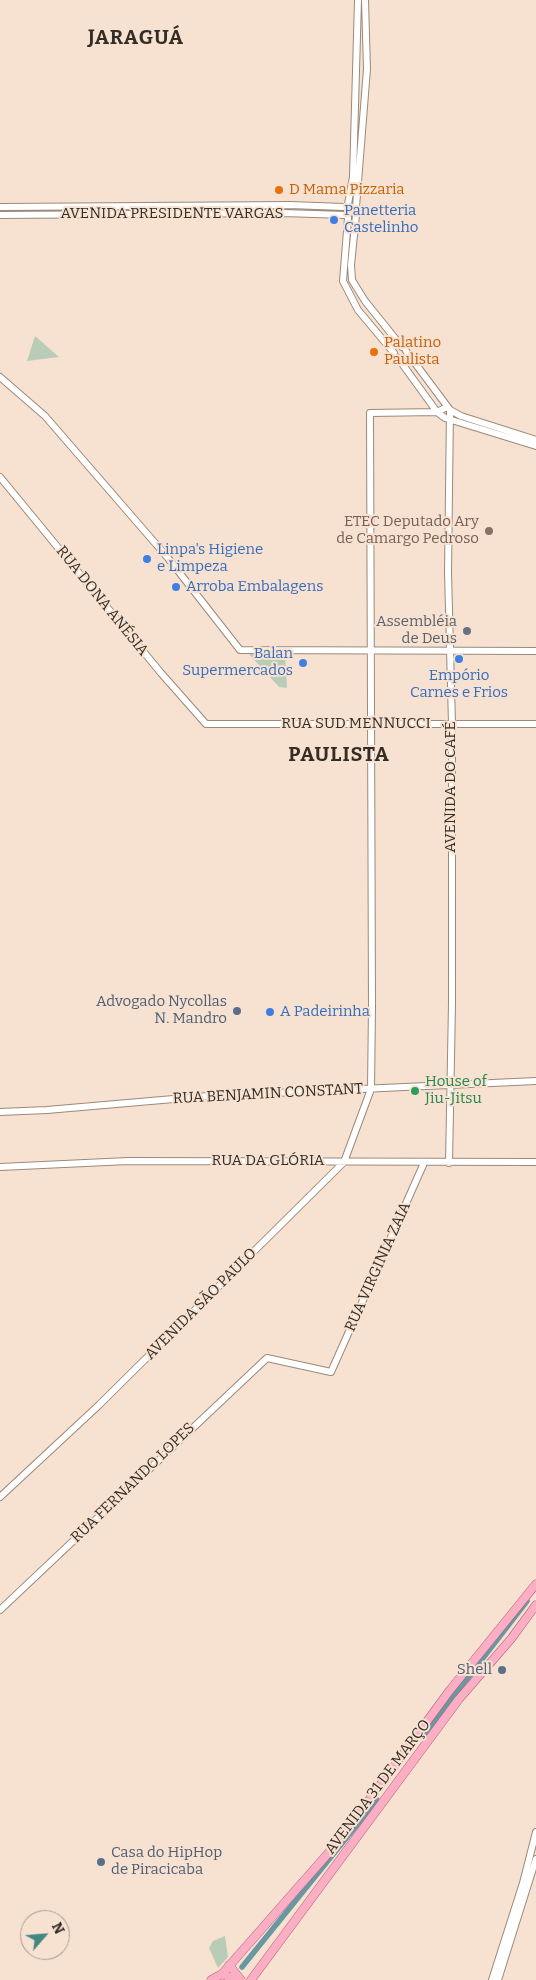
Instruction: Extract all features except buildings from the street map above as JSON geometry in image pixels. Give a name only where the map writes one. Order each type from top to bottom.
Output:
[{"type":"main road","name":"AVENIDA 31 DE MARÇO","points":[[211,1980],[222,1974],[339,1841],[414,1742],[450,1690],[536,1584]]},
{"type":"main road","name":"AVENIDA 31 DE MARÇO","points":[[251,1980],[459,1699],[511,1639],[536,1605]]},
{"type":"main road","points":[[414,1742],[424,1748]]},
{"type":"main road","points":[[229,1966],[241,1980]]},
{"type":"main road","points":[[222,1974],[234,1980]]},
{"type":"street","points":[[358,0],[353,177],[346,206],[343,281],[358,310],[396,355],[437,412],[451,420],[536,446]]},
{"type":"street","points":[[365,0],[368,69],[351,265],[352,280],[365,301],[448,408],[460,416],[536,440]]},
{"type":"street","name":"AVENIDA PRESIDENTE VARGAS","points":[[0,207],[290,205],[356,207]]},
{"type":"street","name":"AVENIDA PRESIDENTE VARGAS","points":[[0,215],[283,213],[347,217]]},
{"type":"street","points":[[347,217],[356,215]]},
{"type":"street","points":[[396,355],[396,348],[404,349]]},
{"type":"street","points":[[396,355],[403,357],[404,349]]},
{"type":"street","points":[[0,376],[45,416],[168,558],[240,650],[536,651]]},
{"type":"street","points":[[437,412],[448,408]]},
{"type":"street","name":"AVENIDA DO CAFÉ","points":[[448,408],[451,420],[450,652],[452,724],[452,1004],[449,1163]]},
{"type":"street","name":"AVENIDA SÃO PAULO","points":[[0,1497],[106,1398],[344,1162],[371,1089],[370,413],[437,412]]},
{"type":"street","name":"RUA DONA ANÉSIA","points":[[0,477],[161,673],[206,724]]},
{"type":"street","name":"RUA SUD MENNUCCI","points":[[206,724],[536,724]]},
{"type":"street","name":"RUA BENJAMIN CONSTANT","points":[[0,1112],[47,1110],[131,1101],[208,1096],[536,1081]]},
{"type":"street","name":"RUA DA GLÓRIA","points":[[0,1167],[128,1161],[536,1162]]},
{"type":"street","name":"RUA VIRGINIA ZAIA","points":[[267,1358],[331,1372],[424,1163]]},
{"type":"street","name":"RUA FERNANDO LOPES","points":[[0,1610],[267,1358]]},
{"type":"street","points":[[492,1980],[523,1883],[536,1832]]},
{"type":"street","points":[[499,1978],[536,1860]]},
{"type":"green space","points":[[35,336],[59,357],[27,361]]},
{"type":"green space","points":[[248,653],[285,654],[287,688],[279,687]]},
{"type":"green space","points":[[225,1936],[228,1957],[218,1968],[209,1948],[213,1941]]},
{"type":"waterway","points":[[422,1737],[527,1601]]},
{"type":"waterway","points":[[242,1967],[377,1800]]},
{"type":"place","name":"D Mama Pizzaria","points":[[279,190]]},
{"type":"place","name":"Panetteria Castelinho","points":[[334,220]]},
{"type":"place","name":"Palatino Paulista","points":[[374,352]]},
{"type":"place","name":"ETEC Deputado Ary de Camargo Pedroso","points":[[489,531]]},
{"type":"place","name":"Linpa's Higiene e Limpeza","points":[[147,559]]},
{"type":"place","name":"Arroba Embalagens","points":[[176,587]]},
{"type":"place","name":"Assembléia de Deus","points":[[467,631]]},
{"type":"place","name":"Empório Carnes e Frios","points":[[459,659]]},
{"type":"place","name":"Balan Supermercados","points":[[303,663]]},
{"type":"place","name":"Advogado Nycollas N. Mandro","points":[[237,1011]]},
{"type":"place","name":"A Padeirinha","points":[[270,1012]]},
{"type":"place","name":"House of Jiu-Jitsu","points":[[415,1091]]},
{"type":"place","name":"Shell","points":[[502,1670]]},
{"type":"place","name":"Casa do HipHop de Piracicaba","points":[[101,1862]]},
{"type":"district","name":"JARAGUÁ","points":[[136,38]]},
{"type":"district","name":"PAULISTA","points":[[339,755]]}]
